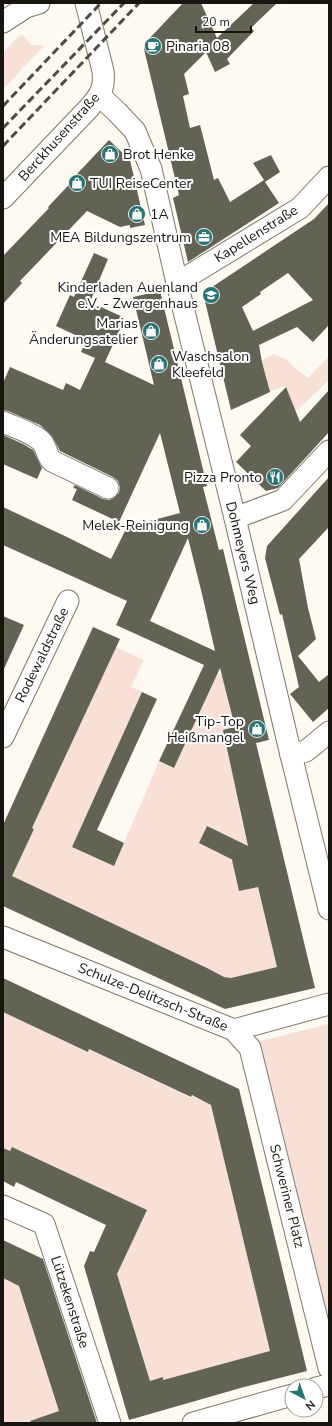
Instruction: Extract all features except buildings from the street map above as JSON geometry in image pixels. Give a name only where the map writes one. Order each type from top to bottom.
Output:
[{"type":"street","points":[[3,22],[26,7],[39,3]]},
{"type":"street","name":"Berckhusenstraße","points":[[3,198],[89,108],[99,95],[104,81],[103,71],[86,3]]},
{"type":"street","name":"Dohmeyers Weg","points":[[99,95],[135,132],[151,169],[177,283],[329,909]]},
{"type":"street","name":"Kapellenstraße","points":[[177,283],[300,208],[329,177]]},
{"type":"street","points":[[3,422],[36,438],[44,446],[48,457],[52,461],[108,488]]},
{"type":"street","points":[[235,518],[284,500],[329,451]]},
{"type":"street","name":"Rodewaldstraße","points":[[3,737],[9,706],[68,601]]},
{"type":"street","points":[[291,755],[306,751],[329,732]]},
{"type":"street","name":"Schulze-Delitzsch-Straße","points":[[3,936],[234,1030],[329,1004]]},
{"type":"street","name":"Schweriner Platz","points":[[234,1030],[250,1048],[329,1368]]},
{"type":"street","name":"Lützekenstraße","points":[[3,1206],[44,1224],[110,1423]]},
{"type":"street","points":[[193,1423],[284,1397]]},
{"type":"shaded area","points":[[22,34],[31,45],[44,46],[3,89],[3,52]]},
{"type":"shaded area","points":[[274,354],[287,360],[308,378],[329,356],[329,380],[296,411],[271,454],[280,419],[291,400],[285,386],[264,394],[262,382],[267,380],[262,362],[265,358]]},
{"type":"shaded area","points":[[116,647],[144,660],[131,687],[142,692],[72,847],[114,865],[159,761],[174,768],[209,692],[209,676],[213,669],[223,677],[231,713],[233,713],[236,727],[223,730],[233,779],[241,808],[239,809],[277,967],[231,978],[224,977],[3,873],[3,863],[23,853],[34,829],[32,828]]},
{"type":"shaded area","points":[[3,1012],[88,1051],[89,1049],[191,1098],[193,1096],[215,1107],[274,1350],[163,1380],[163,1378],[150,1381],[117,1274],[147,1210],[12,1147],[10,1151],[3,1148]]},
{"type":"shaded area","points":[[329,1024],[329,1348],[252,1043]]},
{"type":"shaded area","points":[[3,1278],[19,1286],[59,1411],[25,1423],[3,1423]]},
{"type":"railway","points":[[3,106],[101,3]]},
{"type":"railway","points":[[3,128],[124,3]]},
{"type":"railway","points":[[3,146],[139,3]]},
{"type":"place","name":"Pinaria 08","points":[[153,46]]},
{"type":"place","name":"Brot Henke","points":[[110,154]]},
{"type":"place","name":"TUI ReiseCenter","points":[[77,183]]},
{"type":"place","name":"1A","points":[[137,214]]},
{"type":"place","name":"MEA Bildungszentrum","points":[[204,237]]},
{"type":"place","name":"Kinderladen Auenland e.V. - Zwergenhaus","points":[[211,295]]},
{"type":"place","name":"Marias Änderungsatelier","points":[[151,331]]},
{"type":"place","name":"Waschsalon Kleefeld","points":[[159,364]]},
{"type":"place","name":"Pizza Pronto","points":[[275,477]]},
{"type":"place","name":"Melek-Reinigung","points":[[202,525]]},
{"type":"place","name":"Tip-Top Heißmangel","points":[[257,729]]}]
